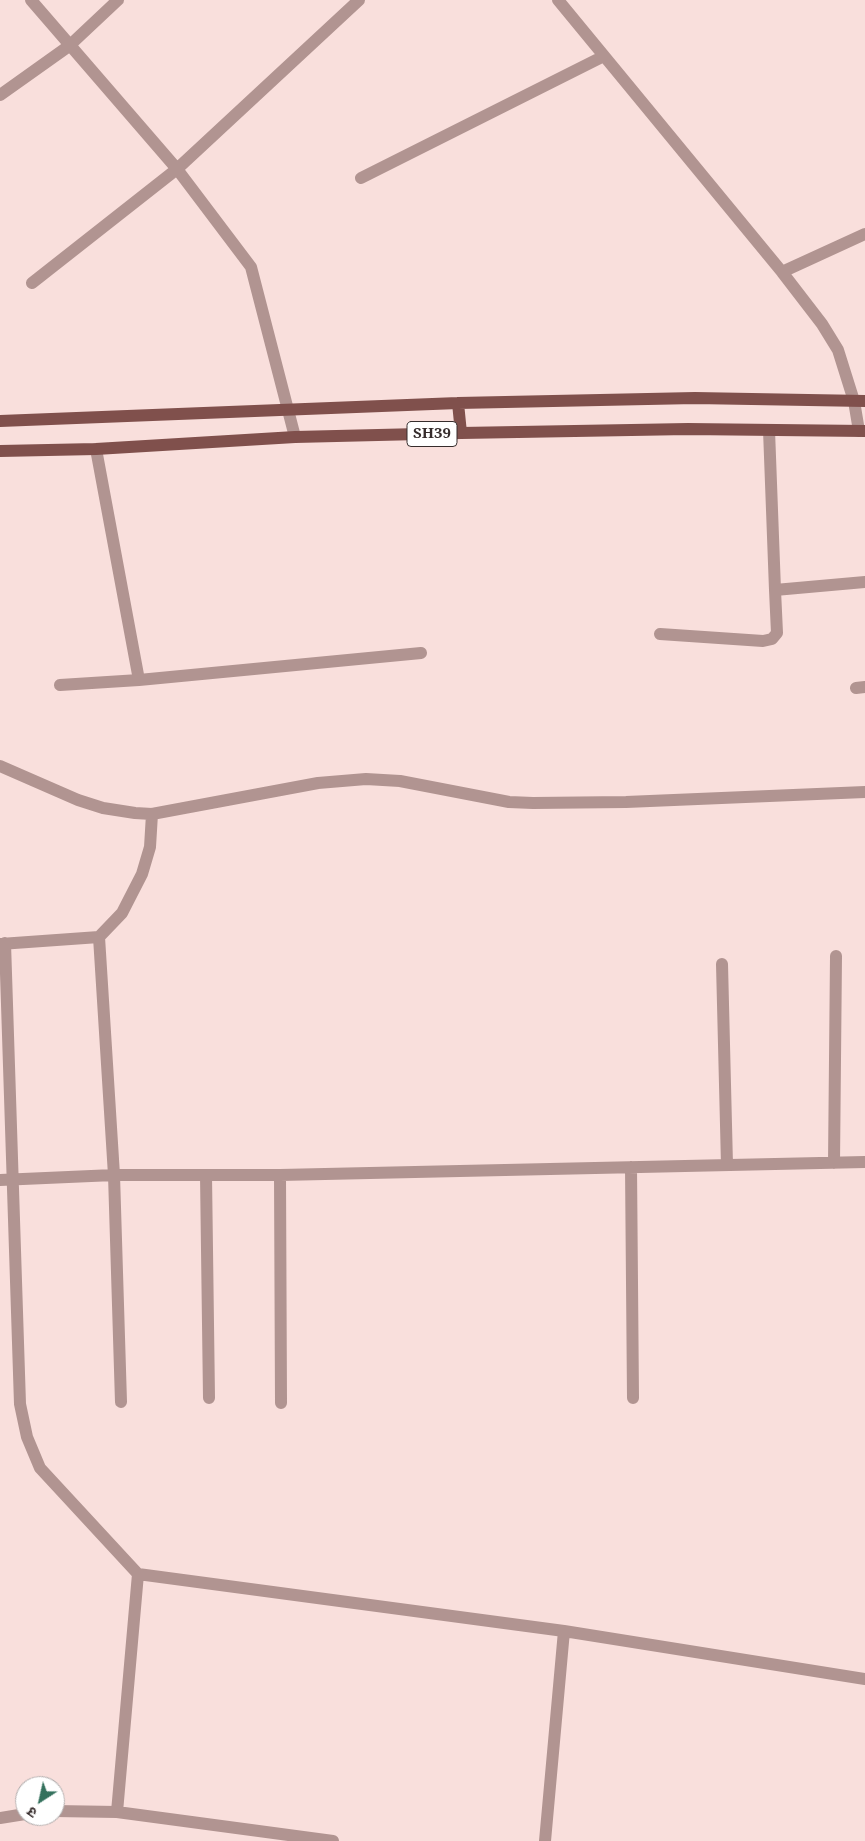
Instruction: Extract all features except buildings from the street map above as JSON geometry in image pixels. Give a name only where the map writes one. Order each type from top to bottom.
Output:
[{"type":"main road","name":"SH39","points":[[0,421],[287,409],[695,398],[860,401]]},
{"type":"main road","points":[[458,404],[461,433]]},
{"type":"main road","name":"SH39","points":[[0,451],[96,449],[295,437],[461,433],[862,431]]},
{"type":"street","points":[[31,0],[177,168],[252,267],[295,437]]},
{"type":"street","points":[[0,95],[69,46],[118,0]]},
{"type":"street","points":[[32,283],[177,168],[359,0]]},
{"type":"street","points":[[558,0],[782,272],[822,324],[838,350],[860,401],[862,431]]},
{"type":"street","points":[[361,178],[604,56]]},
{"type":"street","points":[[782,272],[865,234]]},
{"type":"street","points":[[660,634],[763,641],[772,639],[777,633],[769,430]]},
{"type":"street","points":[[96,449],[139,680]]},
{"type":"street","points":[[775,590],[865,582]]},
{"type":"street","points":[[60,685],[139,680],[420,653]]},
{"type":"street","points":[[0,766],[78,800],[103,808],[152,814],[318,783],[366,778],[400,781],[509,802],[533,803],[626,802],[865,792]]},
{"type":"street","points":[[152,814],[150,847],[142,874],[122,913],[99,938],[2,944],[6,1179],[20,1404],[27,1437],[40,1468],[138,1574],[564,1631],[865,1679]]},
{"type":"street","points":[[99,938],[114,1174],[121,1402]]},
{"type":"street","points":[[834,1163],[836,956]]},
{"type":"street","points":[[722,964],[727,1165]]},
{"type":"street","points":[[6,1179],[114,1174],[280,1175],[865,1162]]},
{"type":"street","points":[[631,1167],[633,1398]]},
{"type":"street","points":[[206,1175],[209,1398]]},
{"type":"street","points":[[280,1175],[281,1403]]},
{"type":"street","points":[[117,1812],[138,1574]]},
{"type":"street","points":[[545,1841],[564,1631]]},
{"type":"street","points":[[65,1811],[117,1812],[332,1841]]},
{"type":"street","points":[[0,1818],[15,1816]]}]
